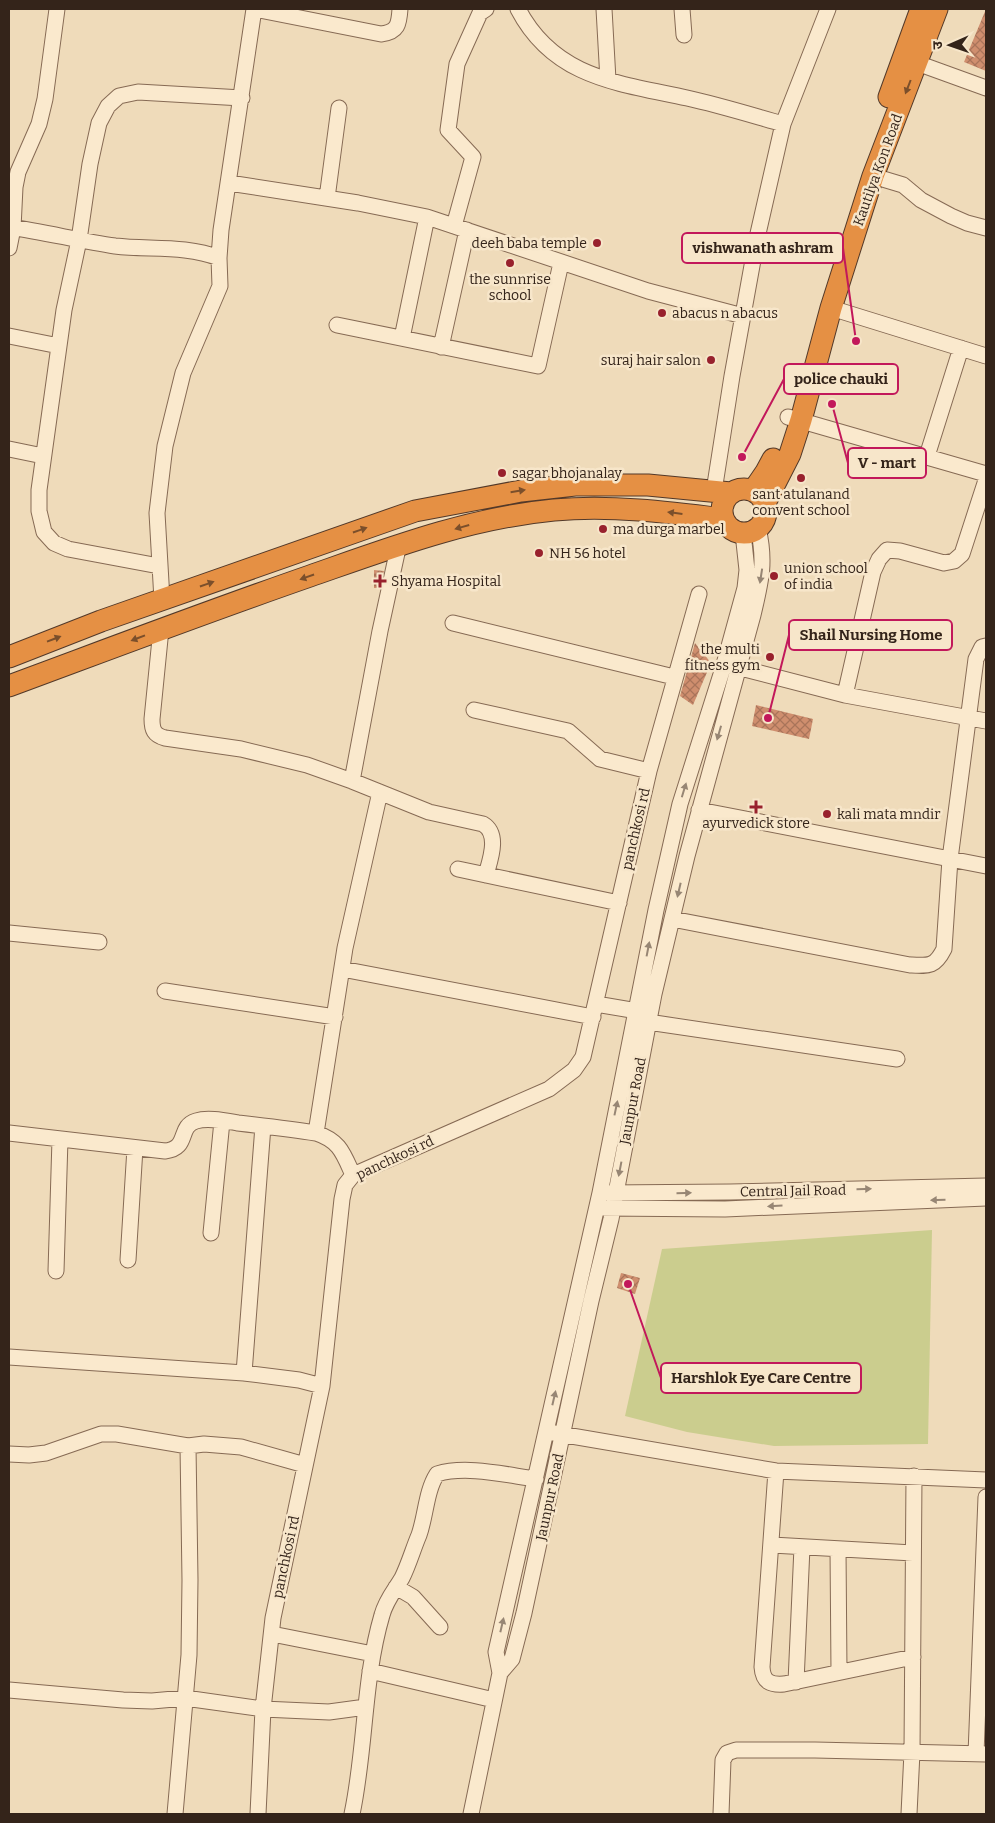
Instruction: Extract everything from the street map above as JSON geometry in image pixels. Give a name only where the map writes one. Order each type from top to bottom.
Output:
[{"type":"highway","name":"Kautilya Kon Road","points":[[759,497],[766,472],[794,418],[874,176],[917,64],[923,9]]},
{"type":"highway","name":"Kautilya Kon Road","points":[[794,418],[819,304],[861,172],[923,9]]},
{"type":"highway","points":[[9,657],[162,600],[425,509],[521,490],[575,485],[648,485],[723,492],[742,489],[759,497],[766,508],[764,519],[750,531],[732,530],[723,519],[722,507],[727,497],[723,492]]},
{"type":"highway","points":[[9,686],[161,629],[399,544],[475,523],[554,510],[638,508],[723,519]]},
{"type":"street","points":[[9,248],[18,172],[39,124],[45,99],[57,9]]},
{"type":"street","points":[[162,600],[157,513],[165,446],[183,373],[220,286],[218,258],[254,9],[381,34],[390,33],[397,27],[400,9]]},
{"type":"street","points":[[441,346],[472,157],[448,130],[457,64],[480,13],[486,9]]},
{"type":"street","points":[[518,9],[527,26],[549,51],[571,66],[608,80],[714,104],[784,124]]},
{"type":"street","points":[[604,9],[608,80]]},
{"type":"street","points":[[682,9],[684,35]]},
{"type":"street","points":[[723,492],[732,376],[756,238],[784,124],[828,9]]},
{"type":"street","points":[[917,64],[986,88]]},
{"type":"street","points":[[159,566],[68,549],[54,543],[44,532],[39,511],[39,490],[64,310],[79,240],[90,164],[99,123],[108,106],[119,96],[138,92],[242,98]]},
{"type":"street","points":[[327,198],[339,108]]},
{"type":"street","points":[[874,176],[903,185],[921,200],[951,216],[986,228]]},
{"type":"street","points":[[229,183],[327,198],[427,217],[648,291],[743,316]]},
{"type":"street","points":[[402,338],[427,217]]},
{"type":"street","points":[[11,227],[79,240],[128,247],[186,251],[208,254],[218,258]]},
{"type":"street","points":[[337,325],[538,366],[561,263]]},
{"type":"street","points":[[831,308],[986,356]]},
{"type":"street","points":[[9,336],[59,346]]},
{"type":"street","points":[[927,456],[961,348]]},
{"type":"street","points":[[794,418],[986,474]]},
{"type":"street","points":[[9,449],[43,456]]},
{"type":"street","points":[[845,695],[873,572],[879,559],[887,550],[900,551],[944,563],[954,561],[962,554],[986,480]]},
{"type":"street","name":"Jaunpur Road","points":[[471,1814],[500,1673],[496,1652],[600,1193],[656,910],[680,804],[762,577],[763,561],[750,531]]},
{"type":"street","points":[[352,781],[399,544]]},
{"type":"street","name":"panchkosi rd","points":[[258,1814],[263,1708],[273,1618],[322,1386],[345,1185],[353,1175],[549,1089],[574,1070],[583,1057],[649,771],[699,594]]},
{"type":"street","points":[[453,623],[674,677]]},
{"type":"street","points":[[161,629],[152,719],[157,736],[241,749],[307,765],[429,812],[484,824],[490,828],[492,833],[492,844],[486,875]]},
{"type":"street","points":[[672,919],[910,965],[928,966],[938,960],[944,949],[950,859],[970,719],[976,659],[982,647],[986,646]]},
{"type":"street","points":[[731,665],[845,695],[986,721]]},
{"type":"street","name":"Jaunpur Road","points":[[500,1673],[512,1659],[524,1613],[591,1301],[613,1209],[648,1022],[699,810],[731,665]]},
{"type":"street","points":[[474,710],[568,731],[600,759],[649,771]]},
{"type":"street","points":[[316,1133],[354,905],[380,792]]},
{"type":"street","points":[[699,810],[986,866]]},
{"type":"street","points":[[458,870],[619,902]]},
{"type":"street","points":[[9,934],[100,942]]},
{"type":"street","points":[[342,969],[594,1011],[637,1011]]},
{"type":"street","points":[[165,991],[335,1017]]},
{"type":"street","points":[[648,1022],[897,1059]]},
{"type":"street","points":[[9,1133],[166,1151],[174,1150],[180,1146],[185,1131],[190,1124],[204,1120],[263,1126],[316,1133],[329,1137],[338,1145],[353,1175]]},
{"type":"street","points":[[211,1233],[222,1121]]},
{"type":"street","points":[[244,1373],[263,1126]]},
{"type":"street","points":[[56,1271],[60,1139]]},
{"type":"street","points":[[128,1260],[135,1148]]},
{"type":"street","name":"Central Jail Road","points":[[600,1193],[892,1195],[986,1191]]},
{"type":"street","points":[[596,1208],[725,1209],[892,1195]]},
{"type":"street","points":[[9,1357],[244,1373],[299,1380],[322,1386]]},
{"type":"street","points":[[546,1432],[776,1471],[986,1480]]},
{"type":"street","points":[[9,1454],[29,1455],[46,1453],[100,1434],[117,1434],[188,1446],[204,1444],[235,1446],[305,1465]]},
{"type":"street","points":[[175,1814],[189,1655],[188,1446]]},
{"type":"street","points":[[352,1814],[370,1671],[382,1614],[388,1598],[407,1567],[420,1533],[432,1482],[437,1474],[446,1471],[464,1470],[536,1479]]},
{"type":"street","points":[[776,1471],[762,1676],[766,1682],[774,1685],[796,1682],[913,1657]]},
{"type":"street","points":[[909,1814],[912,1752],[914,1476]]},
{"type":"street","points":[[721,1814],[723,1760],[727,1753],[736,1750],[981,1754],[986,1497]]},
{"type":"street","points":[[772,1545],[913,1553]]},
{"type":"street","points":[[796,1682],[802,1547]]},
{"type":"street","points":[[838,1549],[839,1672]]},
{"type":"street","points":[[396,1587],[413,1597],[440,1627]]},
{"type":"street","points":[[272,1634],[374,1654]]},
{"type":"street","points":[[370,1671],[494,1700]]},
{"type":"street","points":[[9,1690],[123,1700],[152,1701],[185,1698],[263,1708],[329,1712],[366,1707]]},
{"type":"green space","points":[[932,1230],[928,1444],[774,1446],[687,1432],[625,1416],[662,1249]]},
{"type":"building","points":[[986,9],[986,71],[964,62]]},
{"type":"building","points":[[374,570],[384,571],[380,588],[374,588]]},
{"type":"building","points":[[695,643],[711,663],[693,705],[680,696]]},
{"type":"building","points":[[756,705],[813,719],[809,739],[752,726]]},
{"type":"building","points":[[621,1273],[640,1278],[635,1294],[617,1288]]},
{"type":"place","name":"deeh baba temple","points":[[597,243]]},
{"type":"place","name":"the sunnrise school","points":[[510,263]]},
{"type":"place","name":"abacus n abacus","points":[[662,313]]},
{"type":"place","name":"vishwanath ashram","points":[[856,341]]},
{"type":"place","name":"suraj hair salon","points":[[711,360]]},
{"type":"place","name":"V - mart","points":[[832,404]]},
{"type":"place","name":"police chauki","points":[[742,457]]},
{"type":"place","name":"sagar bhojanalay","points":[[502,473]]},
{"type":"place","name":"sant atulanand convent school","points":[[801,478]]},
{"type":"place","name":"ma durga marbel","points":[[603,529]]},
{"type":"place","name":"NH 56 hotel","points":[[539,553]]},
{"type":"place","name":"union school of india","points":[[774,576]]},
{"type":"place","name":"Shyama Hospital","points":[[380,581]]},
{"type":"place","name":"the multi fitness gym","points":[[770,657]]},
{"type":"place","name":"Shail Nursing Home","points":[[768,718]]},
{"type":"place","name":"ayurvedick store","points":[[756,807]]},
{"type":"place","name":"kali mata mndir","points":[[827,814]]},
{"type":"place","name":"Harshlok Eye Care Centre","points":[[628,1284]]}]
